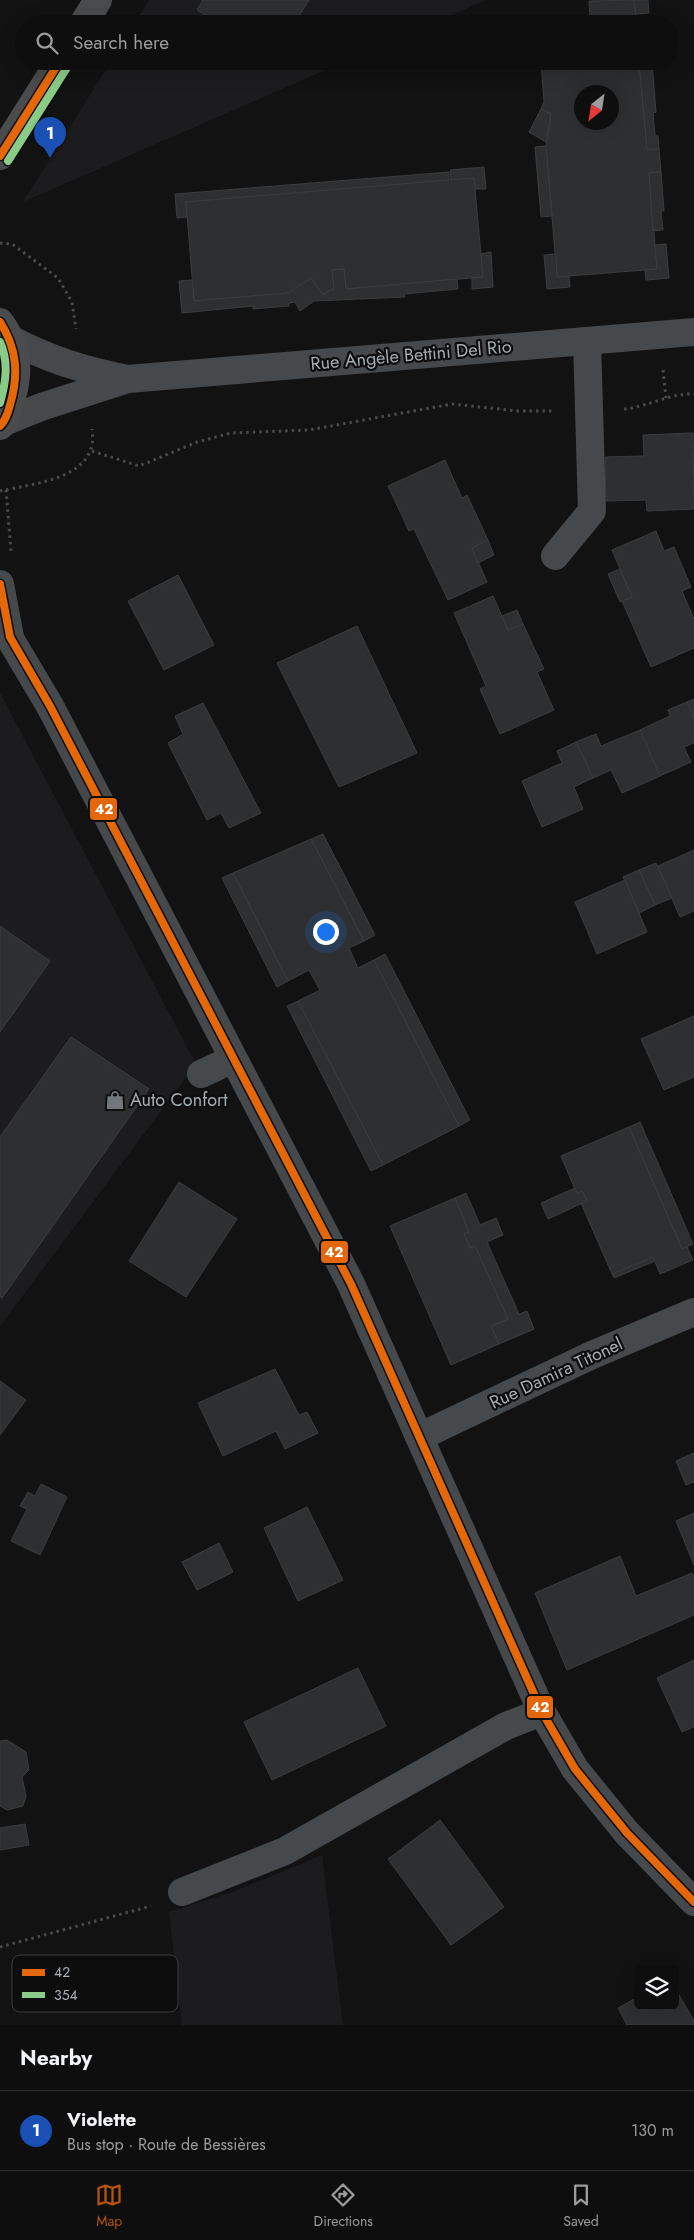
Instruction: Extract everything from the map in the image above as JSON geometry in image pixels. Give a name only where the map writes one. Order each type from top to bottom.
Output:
[{"type":"main road","points":[[89,15],[98,0]]},
{"type":"main road","points":[[0,156],[54,70]]},
{"type":"main road","points":[[2,424],[15,393],[17,371],[14,352],[4,330]]},
{"type":"street","name":"Rue Angèle Bettini Del Rio","points":[[4,330],[39,354],[82,370],[128,379]]},
{"type":"street","name":"Rue Angèle Bettini Del Rio","points":[[2,424],[41,407],[128,379],[694,332]]},
{"type":"street","points":[[555,556],[592,511],[587,341]]},
{"type":"street","points":[[0,584],[5,630],[54,715],[351,1284],[542,1712],[575,1769],[627,1832],[694,1902]]},
{"type":"street","points":[[201,1074],[233,1059]]},
{"type":"street","name":"Rue Damira Titonel","points":[[419,1437],[592,1355],[694,1312]]},
{"type":"street","points":[[182,1892],[285,1851],[506,1726],[542,1712]]},
{"type":"path","points":[[92,451],[139,466],[197,442],[232,433],[310,430],[452,404],[518,411],[589,412],[638,408],[666,398],[694,394]]},
{"type":"path","points":[[0,1947],[144,1909],[182,1892]]},
{"type":"shaded area","points":[[149,0],[486,0],[452,15],[140,15]]},
{"type":"shaded area","points":[[105,70],[325,70],[23,202]]},
{"type":"shaded area","points":[[0,693],[196,1064],[1,1325],[0,1324]]},
{"type":"shaded area","points":[[322,1855],[343,2025],[182,2025],[178,1990],[178,1955],[174,1955],[169,1912],[235,1891]]},
{"type":"building","points":[[203,0],[309,0],[300,15],[205,15],[197,10]]},
{"type":"building","points":[[634,0],[636,15],[590,15],[589,1]]},
{"type":"building","points":[[634,0],[648,0],[649,13],[636,14]]},
{"type":"building","points":[[542,70],[640,70],[647,150],[659,149],[661,172],[649,173],[657,269],[557,277],[546,146],[551,114],[541,109],[544,102]]},
{"type":"building","points":[[640,70],[653,70],[656,112],[653,113],[655,136],[658,136],[659,149],[647,150]]},
{"type":"building","points":[[541,109],[551,114],[546,142],[529,132]]},
{"type":"building","points":[[546,146],[552,216],[541,217],[535,147]]},
{"type":"building","points":[[484,167],[486,189],[475,189],[474,178],[451,180],[450,170]]},
{"type":"building","points":[[449,172],[449,180],[186,202],[187,217],[177,218],[175,194]]},
{"type":"building","points":[[661,172],[664,211],[661,211],[663,230],[653,231],[649,173]]},
{"type":"building","points":[[474,178],[483,277],[346,289],[344,269],[332,270],[334,290],[330,290],[323,295],[311,278],[288,293],[194,301],[186,202]]},
{"type":"building","points":[[666,244],[669,278],[646,280],[645,270],[657,269],[655,245]]},
{"type":"building","points":[[491,252],[493,287],[472,289],[472,278],[483,277],[481,254]]},
{"type":"building","points":[[556,254],[557,277],[569,276],[570,287],[547,289],[544,255]]},
{"type":"building","points":[[344,269],[346,289],[457,279],[458,289],[404,294],[405,297],[314,301],[300,311],[295,302],[289,303],[289,306],[253,309],[253,306],[182,313],[179,281],[192,280],[194,301],[288,293],[311,278],[323,295],[330,290],[334,290],[332,270]]},
{"type":"building","points":[[693,433],[694,509],[647,511],[646,500],[606,501],[605,457],[644,456],[643,435]]},
{"type":"building","points":[[445,460],[462,498],[467,495],[488,540],[472,548],[487,582],[448,600],[414,529],[409,531],[388,486]]},
{"type":"building","points":[[656,531],[664,551],[674,547],[691,587],[682,591],[694,619],[694,648],[651,667],[622,601],[632,597],[612,550]]},
{"type":"building","points":[[488,540],[494,555],[478,563],[472,548]]},
{"type":"building","points":[[620,569],[632,597],[620,602],[608,574]]},
{"type":"building","points":[[178,575],[214,645],[164,670],[128,601]]},
{"type":"building","points":[[493,596],[508,630],[523,624],[544,669],[537,672],[554,710],[500,734],[480,689],[486,686],[454,613]]},
{"type":"building","points":[[517,610],[523,624],[508,630],[502,616]]},
{"type":"building","points":[[357,626],[417,753],[339,787],[277,663]]},
{"type":"building","points":[[694,699],[694,718],[687,702]]},
{"type":"building","points":[[687,702],[694,718],[694,743],[684,747],[691,762],[660,776],[640,730],[670,716],[668,710]]},
{"type":"building","points":[[203,703],[261,813],[229,828],[221,813],[207,820],[168,743],[183,734],[175,716]]},
{"type":"building","points":[[640,730],[660,776],[622,793],[611,770],[593,778],[576,742],[596,734],[601,746]]},
{"type":"building","points":[[576,742],[593,778],[574,787],[583,809],[542,827],[522,781],[562,763],[557,751]]},
{"type":"building","points":[[323,834],[375,935],[364,941],[311,839]]},
{"type":"building","points":[[311,839],[364,941],[349,948],[358,968],[374,960],[459,1126],[383,1165],[298,1001],[320,990],[309,970],[288,981],[233,873]]},
{"type":"building","points":[[694,850],[694,911],[680,917],[658,866]]},
{"type":"building","points":[[656,863],[672,898],[655,905],[639,870]]},
{"type":"building","points":[[639,870],[655,905],[639,913],[623,877]]},
{"type":"building","points":[[233,873],[288,981],[277,987],[222,878]]},
{"type":"building","points":[[625,880],[647,932],[597,954],[575,902]]},
{"type":"building","points":[[0,926],[50,961],[0,1032]]},
{"type":"building","points":[[385,954],[470,1120],[459,1126],[374,960]]},
{"type":"building","points":[[298,1001],[383,1165],[371,1171],[287,1006]]},
{"type":"building","points":[[694,1016],[694,1077],[664,1090],[641,1039]]},
{"type":"building","points":[[71,1037],[149,1089],[2,1298],[0,1296],[0,1137]]},
{"type":"building","points":[[640,1122],[693,1244],[682,1249],[629,1127]]},
{"type":"building","points":[[629,1127],[682,1249],[687,1247],[693,1260],[660,1274],[653,1257],[612,1274],[581,1203],[587,1201],[582,1191],[577,1194],[561,1156]]},
{"type":"building","points":[[179,1182],[237,1219],[186,1297],[129,1261]]},
{"type":"building","points":[[575,1188],[577,1194],[582,1191],[587,1201],[548,1219],[541,1203]]},
{"type":"building","points":[[466,1193],[480,1225],[496,1218],[503,1235],[487,1242],[519,1314],[527,1311],[534,1329],[499,1344],[491,1326],[508,1319],[475,1246],[470,1248],[464,1234],[469,1232],[455,1198]]},
{"type":"building","points":[[455,1198],[469,1232],[464,1234],[470,1248],[475,1246],[508,1319],[491,1326],[499,1344],[451,1365],[390,1226]]},
{"type":"building","points":[[653,1257],[655,1261],[614,1278],[612,1274]]},
{"type":"building","points":[[275,1369],[299,1415],[307,1412],[318,1433],[285,1449],[276,1431],[223,1456],[198,1403]]},
{"type":"building","points":[[0,1381],[26,1400],[0,1435]]},
{"type":"building","points":[[694,1453],[694,1482],[686,1485],[676,1461]]},
{"type":"building","points":[[41,1484],[67,1497],[40,1555],[11,1541],[27,1509],[20,1506],[28,1492],[35,1496]]},
{"type":"building","points":[[307,1507],[343,1580],[298,1601],[264,1528]]},
{"type":"building","points":[[694,1513],[694,1565],[676,1521]]},
{"type":"building","points":[[219,1543],[233,1572],[197,1590],[182,1562]]},
{"type":"building","points":[[620,1556],[636,1596],[692,1573],[694,1577],[694,1615],[567,1670],[535,1593]]},
{"type":"building","points":[[694,1660],[694,1727],[682,1732],[657,1678]]},
{"type":"building","points":[[358,1668],[386,1726],[272,1780],[244,1722]]},
{"type":"building","points":[[7,1740],[26,1752],[29,1770],[22,1777],[26,1796],[23,1806],[7,1810],[0,1806],[0,1741]]},
{"type":"building","points":[[440,1820],[504,1907],[451,1945],[388,1859]]},
{"type":"building","points":[[25,1824],[29,1845],[0,1850],[0,1828]]},
{"type":"building","points":[[679,1995],[694,2021],[694,2025],[627,2025],[618,2008],[634,1999],[634,2010],[679,2010]]},
{"type":"transit line","name":"42","points":[[0,156],[54,70]]},
{"type":"transit line","name":"354","points":[[8,161],[65,70]]},
{"type":"transit line","name":"42","points":[[0,322],[10,342],[15,362],[13,394],[5,419],[0,426]]},
{"type":"transit line","name":"354","points":[[0,342],[6,365],[0,403]]},
{"type":"transit line","name":"42","points":[[0,584],[10,637],[50,706],[351,1284],[542,1712],[575,1769],[627,1833],[694,1902]]},
{"type":"place","name":"Violette","points":[[50,158]]},
{"type":"place","name":"Auto Confort","points":[[115,1100]]}]
